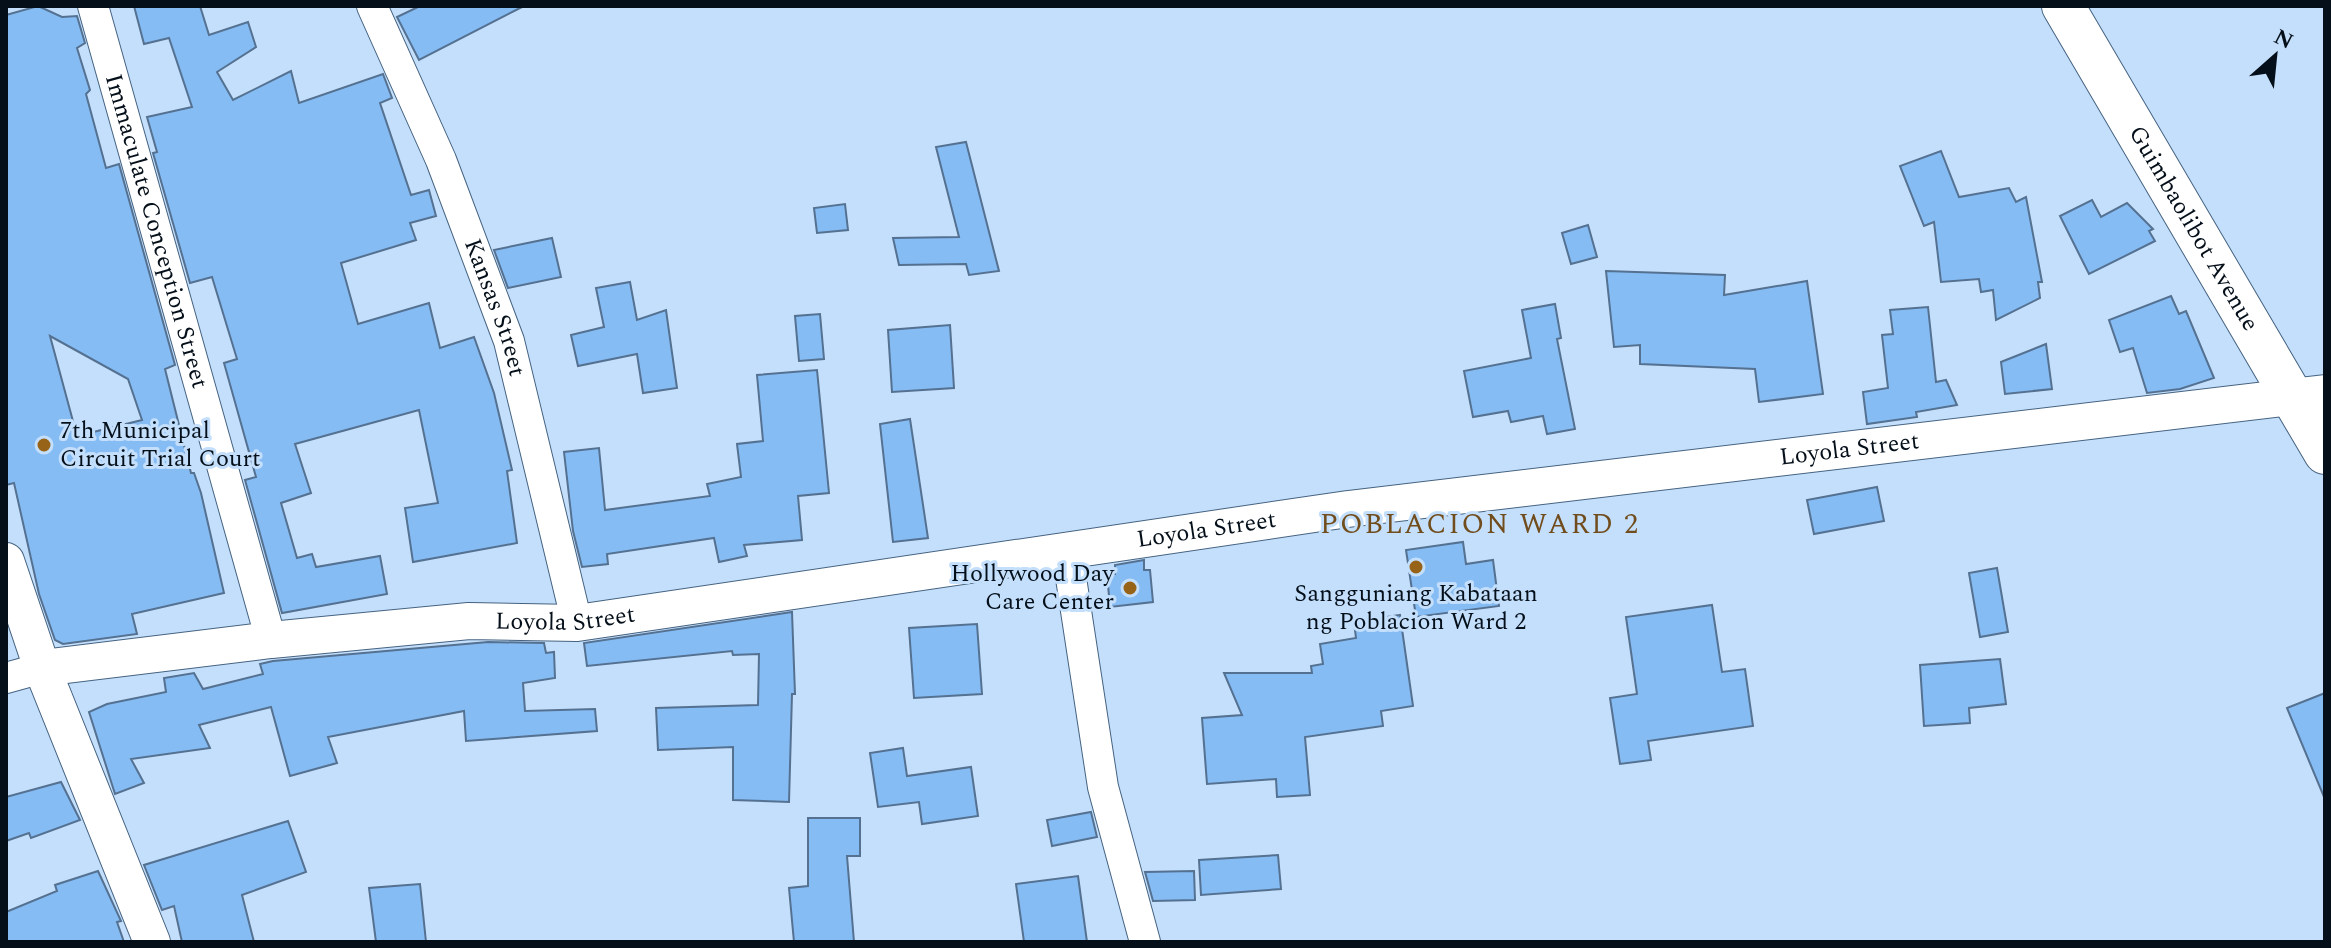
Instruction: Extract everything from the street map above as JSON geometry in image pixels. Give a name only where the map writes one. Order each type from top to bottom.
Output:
[{"type":"main road","name":"Guimbaolibot Avenue","points":[[2063,6],[2308,395],[2325,453]]},
{"type":"street","name":"Immaculate Conception Street","points":[[93,6],[271,640]]},
{"type":"street","name":"Kansas Street","points":[[372,6],[441,160],[509,341],[577,623]]},
{"type":"street","name":"Loyola Street","points":[[42,668],[271,640],[469,621],[577,623],[1348,509],[2308,395]]},
{"type":"street","points":[[1067,552],[1103,787],[1145,942]]},
{"type":"street","points":[[6,561],[42,668],[152,942]]},
{"type":"street","points":[[6,678],[42,668]]},
{"type":"building","points":[[38,6],[62,17],[77,16],[85,43],[77,48],[90,90],[86,94],[106,168],[119,164],[175,365],[165,369],[191,473],[194,473],[201,493],[224,593],[132,614],[137,634],[63,644],[55,640],[39,594],[14,483],[6,485],[6,15]],"holes":[[[50,336],[128,379],[142,420],[77,436]]]},
{"type":"building","points":[[134,6],[200,6],[209,35],[248,22],[256,47],[217,72],[233,100],[291,71],[299,103],[383,74],[392,98],[380,103],[411,195],[429,190],[436,216],[410,223],[416,240],[341,263],[358,324],[429,303],[440,348],[474,337],[494,393],[512,470],[507,471],[517,543],[413,562],[405,508],[438,503],[419,410],[295,444],[311,493],[281,503],[297,558],[312,554],[316,567],[380,556],[387,594],[282,613],[245,480],[256,477],[224,363],[237,359],[212,277],[190,283],[153,153],[157,152],[147,117],[192,107],[169,38],[144,44]]},
{"type":"building","points":[[420,6],[524,6],[419,60],[397,17]]},
{"type":"building","points":[[966,142],[999,271],[969,275],[966,264],[899,265],[893,238],[959,237],[936,147]]},
{"type":"building","points":[[1941,151],[1959,197],[2009,188],[2016,202],[2026,197],[2042,282],[2038,282],[2040,298],[1996,320],[1993,290],[1981,292],[1979,279],[1941,282],[1934,222],[1924,226],[1900,166]]},
{"type":"building","points":[[2092,200],[2101,217],[2127,203],[2153,229],[2149,231],[2155,241],[2089,274],[2060,216]]},
{"type":"building","points":[[845,204],[848,230],[817,233],[814,208]]},
{"type":"building","points":[[1588,225],[1597,257],[1571,264],[1562,233]]},
{"type":"building","points":[[552,238],[561,277],[508,288],[494,250]]},
{"type":"building","points":[[1606,271],[1725,275],[1724,295],[1807,281],[1823,394],[1759,402],[1755,369],[1640,364],[1640,345],[1614,347]]},
{"type":"building","points":[[630,282],[637,320],[666,310],[677,388],[643,393],[637,354],[578,366],[571,335],[604,327],[596,288]]},
{"type":"building","points":[[2171,296],[2179,314],[2186,311],[2214,378],[2180,389],[2147,393],[2133,348],[2120,352],[2109,320]]},
{"type":"building","points":[[1555,304],[1561,338],[1557,339],[1575,429],[1547,434],[1543,416],[1511,422],[1508,411],[1473,417],[1464,371],[1531,358],[1522,310]]},
{"type":"building","points":[[1928,307],[1936,382],[1946,380],[1957,405],[1916,412],[1917,417],[1867,424],[1863,392],[1888,388],[1882,335],[1893,334],[1890,310]]},
{"type":"building","points":[[820,314],[824,359],[799,361],[795,316]]},
{"type":"building","points":[[950,325],[954,388],[892,392],[888,330]]},
{"type":"building","points":[[2046,344],[2052,389],[2005,394],[2001,362]]},
{"type":"building","points":[[817,370],[829,493],[798,496],[802,540],[744,545],[747,556],[719,562],[714,538],[607,554],[608,564],[582,567],[573,531],[564,452],[599,448],[605,510],[710,496],[707,484],[741,477],[737,444],[763,441],[757,375]]},
{"type":"building","points":[[910,419],[928,538],[893,542],[880,424]]},
{"type":"building","points":[[1877,487],[1884,521],[1814,534],[1807,500]]},
{"type":"building","points":[[1463,542],[1466,564],[1493,560],[1499,606],[1416,617],[1406,550]]},
{"type":"building","name":"Hollywood Day Care Center","points":[[1144,560],[1144,570],[1150,570],[1153,602],[1110,607],[1107,574],[1115,574],[1115,565]]},
{"type":"building","points":[[1997,568],[2008,632],[1980,637],[1969,573]]},
{"type":"building","points":[[1712,605],[1722,672],[1745,669],[1753,726],[1648,741],[1651,760],[1620,764],[1610,698],[1637,694],[1626,617]]},
{"type":"building","points":[[792,612],[795,694],[792,694],[789,802],[733,800],[733,747],[658,750],[656,708],[758,705],[759,654],[733,655],[732,651],[587,666],[584,643]]},
{"type":"building","points":[[1400,615],[1413,706],[1381,711],[1383,726],[1305,737],[1310,795],[1277,797],[1276,779],[1207,784],[1202,718],[1242,715],[1224,673],[1312,673],[1311,666],[1323,664],[1320,644],[1356,638],[1354,622]]},
{"type":"building","points":[[977,624],[982,694],[914,698],[909,628]]},
{"type":"building","points":[[488,642],[544,643],[546,653],[554,652],[555,678],[523,683],[525,711],[595,709],[597,731],[466,741],[464,711],[328,737],[337,763],[290,776],[271,707],[199,725],[210,748],[131,759],[144,783],[115,794],[89,712],[107,704],[166,692],[164,678],[194,673],[203,689],[263,674],[260,664],[273,661]]},
{"type":"building","points":[[2000,659],[2006,704],[1969,708],[1970,723],[1924,726],[1920,665]]},
{"type":"building","points":[[2325,693],[2325,797],[2324,797],[2287,708]]},
{"type":"building","points":[[903,748],[907,776],[971,767],[978,816],[922,824],[919,802],[878,807],[870,753]]},
{"type":"building","points":[[61,782],[80,820],[31,838],[29,833],[6,841],[6,797]]},
{"type":"building","points":[[1091,812],[1097,837],[1052,846],[1047,820]]},
{"type":"building","points":[[808,818],[860,818],[860,856],[847,856],[854,942],[794,942],[789,888],[808,886]]},
{"type":"building","points":[[288,821],[306,872],[242,895],[254,942],[182,942],[174,906],[162,910],[144,865]]},
{"type":"building","points":[[1278,855],[1281,889],[1201,895],[1199,860]]},
{"type":"building","points":[[98,871],[121,921],[117,922],[124,942],[6,942],[6,912],[57,891],[55,885]]},
{"type":"building","points":[[1194,871],[1195,900],[1153,901],[1145,872]]},
{"type":"building","points":[[1078,876],[1087,942],[1024,942],[1016,884]]},
{"type":"building","points":[[420,884],[426,942],[376,942],[369,888]]},
{"type":"place","name":"7th Municipal Circuit Trial Court","points":[[44,445]]},
{"type":"place","name":"Sangguniang Kabataan ng Poblacion Ward 2","points":[[1416,567]]},
{"type":"place","name":"Hollywood Day Care Center","points":[[1130,588]]},
{"type":"district","name":"POBLACION WARD 2","points":[[1480,524]]}]
